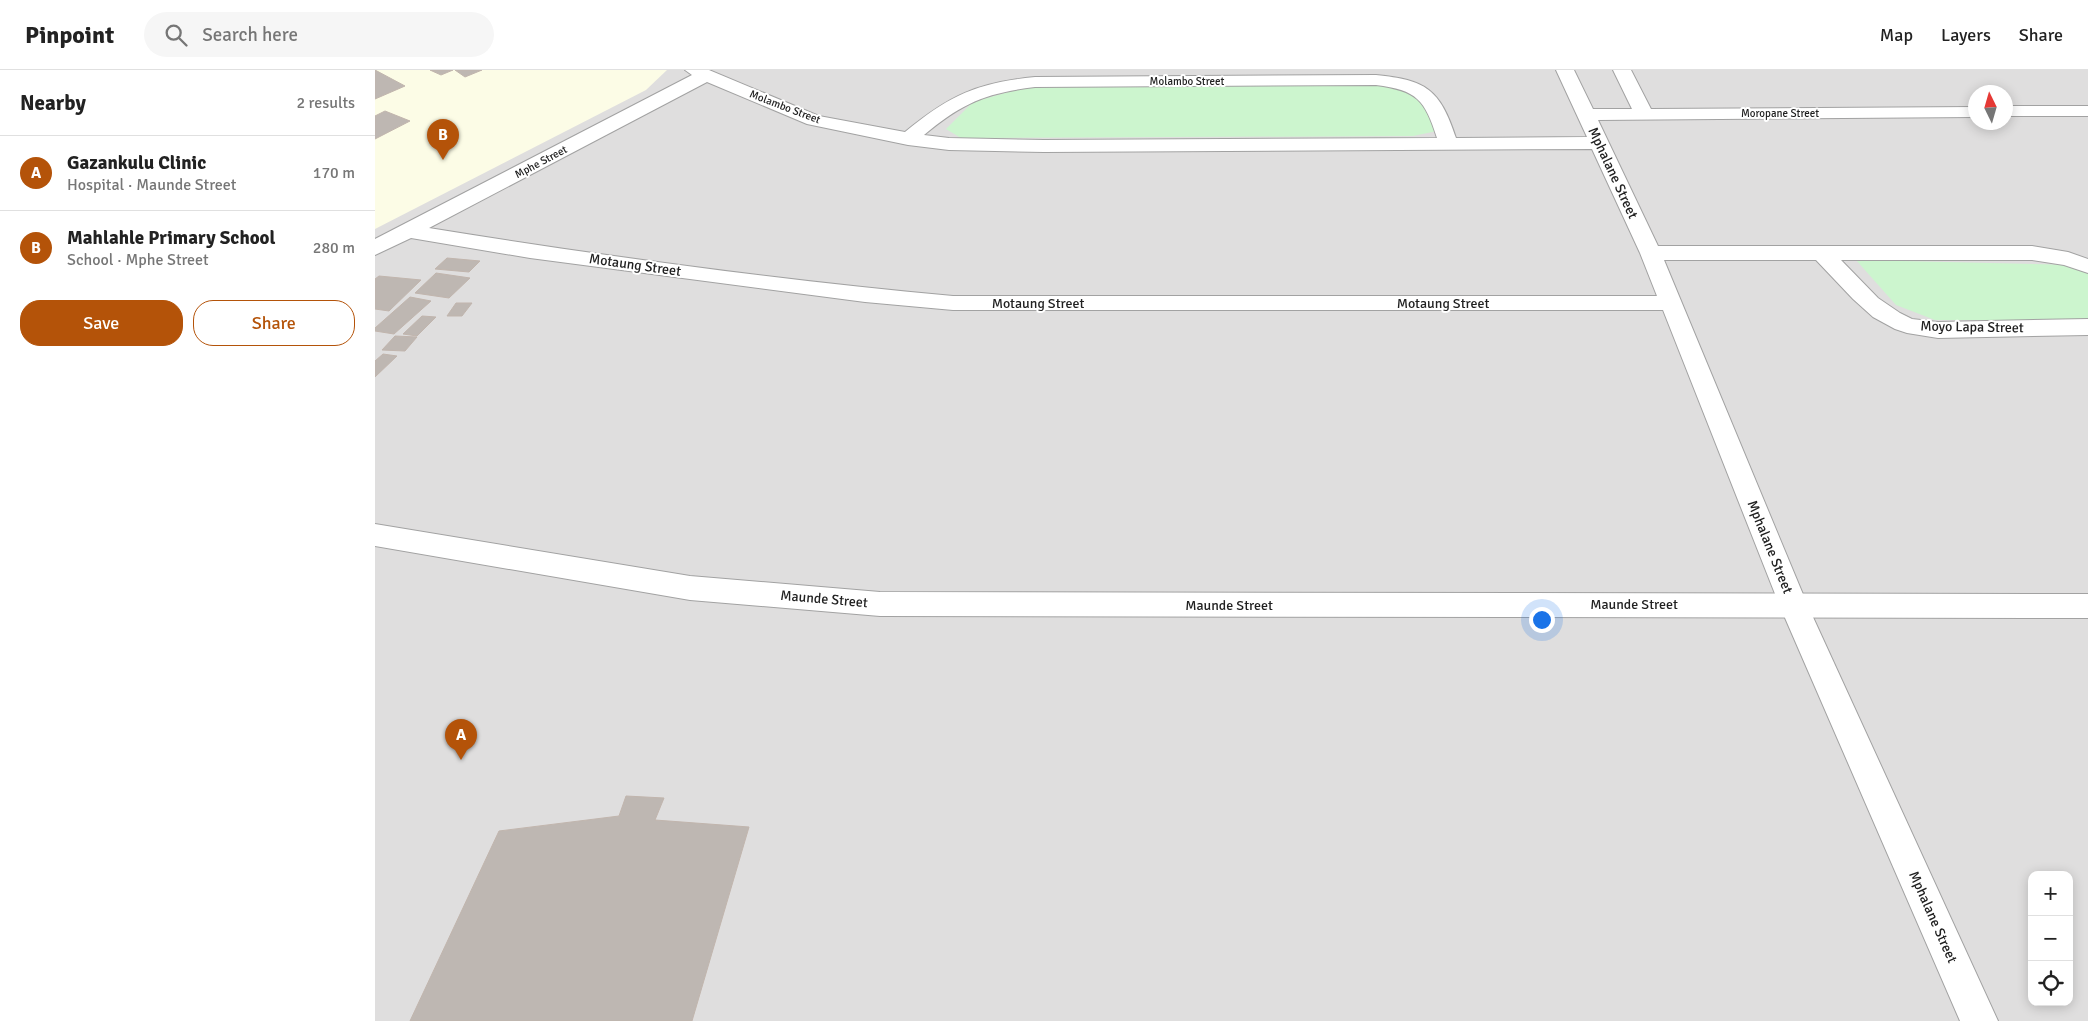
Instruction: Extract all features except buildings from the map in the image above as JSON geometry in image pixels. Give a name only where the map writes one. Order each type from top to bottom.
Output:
[{"type":"street","name":"Mphalane Street","points":[[1565,70],[1651,253],[1793,604],[1979,1021]]},
{"type":"street","points":[[1622,70],[1645,114]]},
{"type":"street","name":"Molambo Street","points":[[700,73],[815,120],[908,139],[949,144],[1044,146],[1598,143]]},
{"type":"street","name":"Mphe Street","points":[[375,248],[700,73]]},
{"type":"street","name":"Molambo Street","points":[[908,139],[953,103],[970,94],[1009,84],[1045,82],[1376,80],[1402,83],[1424,94],[1433,102],[1439,112],[1448,143]]},
{"type":"street","points":[[2013,111],[2088,111]]},
{"type":"street","name":"Moropane Street","points":[[1585,115],[1968,112]]},
{"type":"street","name":"Motaung Street","points":[[409,231],[530,251],[874,296],[953,303],[1671,303]]},
{"type":"street","points":[[1651,253],[1824,255],[2032,253],[2088,266]]},
{"type":"street","name":"Moyo Lapa Street","points":[[1824,255],[1884,313],[1901,323],[1918,328],[1938,330],[2088,327]]},
{"type":"street","name":"Maunde Street","points":[[375,535],[690,588],[880,604],[1793,604],[2088,606]]},
{"type":"shaded area","points":[[375,70],[2088,70],[2088,1021],[375,1021]]},
{"type":"shaded area","points":[[375,70],[667,70],[646,90],[375,229]]},
{"type":"green space","points":[[1180,85],[1404,86],[1428,99],[1437,131],[1413,136],[961,138],[946,129],[973,102],[1026,87]]},
{"type":"green space","points":[[1856,260],[2074,265],[2088,270],[2088,320],[1935,320],[1896,305]]},
{"type":"place","name":"Mahlahle Primary School","points":[[443,160]]},
{"type":"place","name":"Gazankulu Clinic","points":[[461,760]]}]
